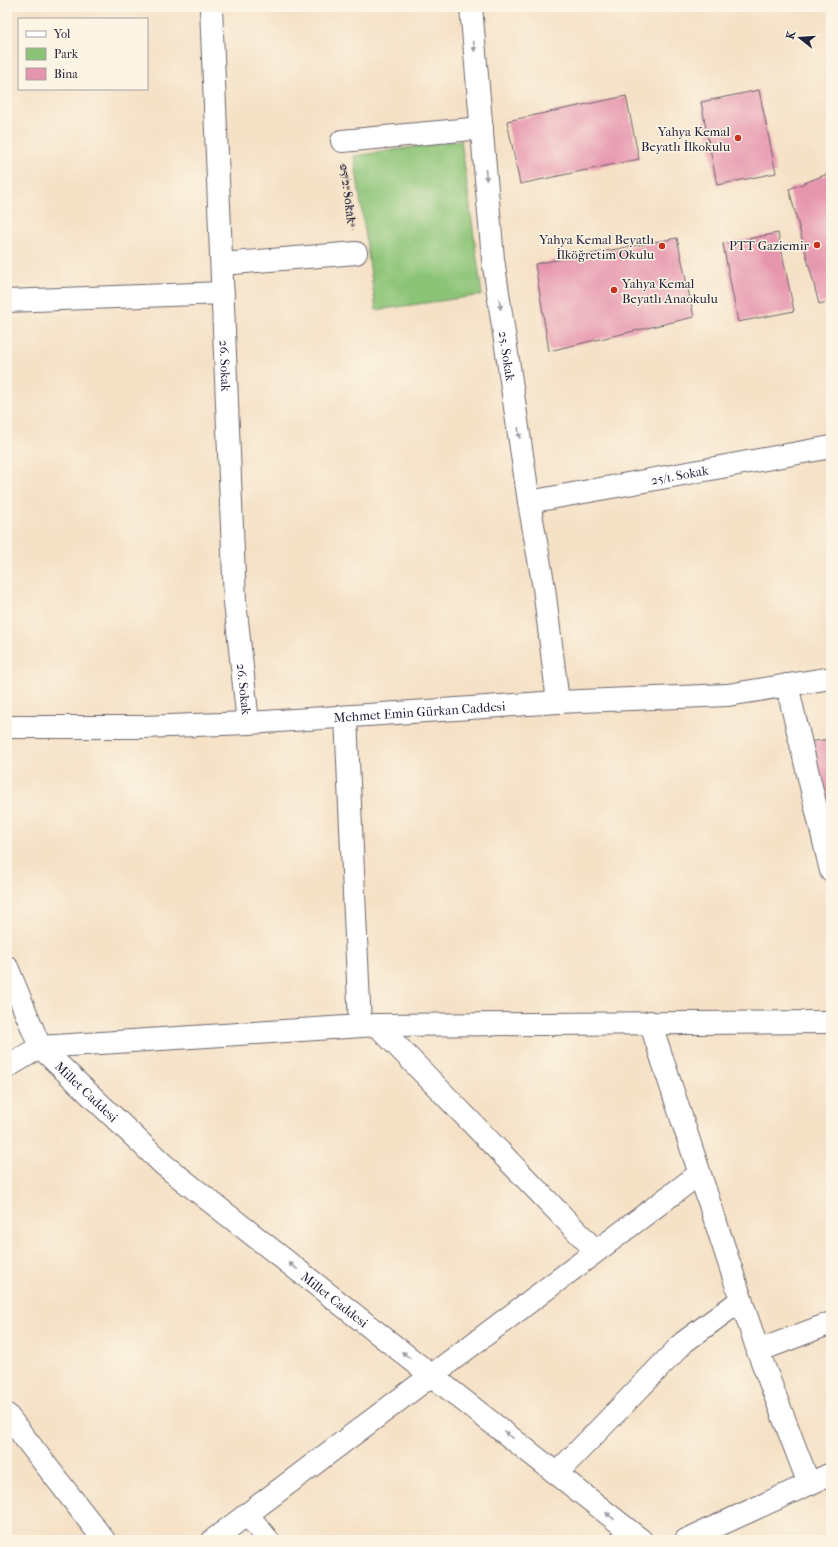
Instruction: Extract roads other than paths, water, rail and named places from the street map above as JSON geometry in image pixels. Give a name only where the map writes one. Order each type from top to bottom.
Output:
[{"type":"street","name":"26. Sokak","points":[[211,7],[235,602],[248,723]]},
{"type":"street","name":"25. Sokak","points":[[471,7],[493,259],[529,502],[544,588],[558,702]]},
{"type":"street","points":[[342,141],[482,128]]},
{"type":"street","points":[[222,264],[356,253]]},
{"type":"street","points":[[7,301],[223,293]]},
{"type":"street","name":"25/1. Sokak","points":[[529,502],[831,447]]},
{"type":"street","name":"Mehmet Emin Gürkan Caddesi","points":[[7,727],[143,726],[248,723],[558,702],[728,695],[831,678]]},
{"type":"street","points":[[787,685],[831,871]]},
{"type":"street","points":[[346,717],[368,1025],[596,1251]]},
{"type":"street","points":[[7,967],[40,1047]]},
{"type":"street","points":[[650,1022],[758,1350],[809,1484]]},
{"type":"street","points":[[7,1067],[40,1047],[368,1025],[831,1022]]},
{"type":"street","name":"Millet Caddesi","points":[[40,1047],[164,1165],[641,1540]]},
{"type":"street","points":[[213,1540],[699,1174]]},
{"type":"street","points":[[557,1473],[684,1342],[741,1300]]},
{"type":"street","points":[[758,1350],[831,1323]]},
{"type":"street","points":[[7,1416],[104,1540]]},
{"type":"street","points":[[686,1540],[831,1474]]},
{"type":"street","points":[[247,1514],[268,1540]]},
{"type":"place","name":"Yahya Kemal Beyatlı İlkokulu","points":[[738,138]]},
{"type":"place","name":"PTT Gaziemir","points":[[817,245]]},
{"type":"place","name":"Yahya Kemal Beyatlı İlköğretim Okulu","points":[[662,246]]},
{"type":"place","name":"Yahya Kemal Beyatlı Anaokulu","points":[[614,290]]}]
